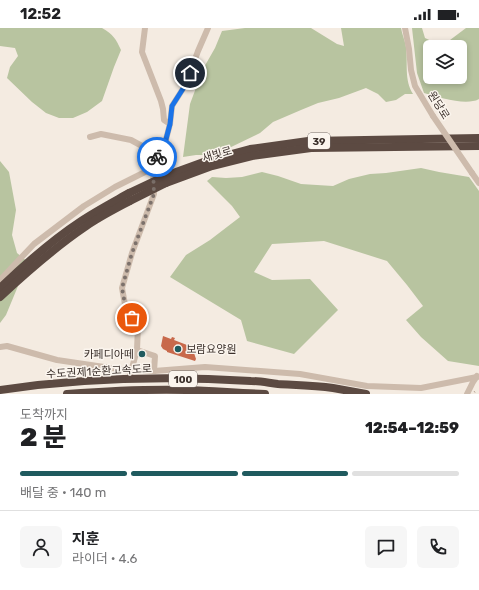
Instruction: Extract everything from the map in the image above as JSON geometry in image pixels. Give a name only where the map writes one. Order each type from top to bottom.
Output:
[{"type":"highway","name":"새빛로","points":[[0,288],[23,266],[81,221],[166,179],[209,160],[250,150],[308,141],[479,138]]},
{"type":"highway","name":"새빛로","points":[[166,179],[245,158],[311,148],[479,146]]},
{"type":"highway","name":"새빛로","points":[[0,297],[55,249],[129,197]]},
{"type":"highway","name":"수도권제1순환고속도로","points":[[0,390],[26,386],[127,379],[200,379],[306,385],[366,394]]},
{"type":"highway","name":"수도권제1순환고속도로","points":[[68,394],[154,390],[265,394]]},
{"type":"street","points":[[145,28],[142,52],[161,101],[164,120],[170,124]]},
{"type":"street","points":[[131,373],[137,350],[138,326],[126,310],[122,288],[132,253],[154,194],[153,168],[165,143],[170,124],[172,106],[186,84],[208,28]]},
{"type":"street","name":"원당로","points":[[406,28],[411,70],[415,86],[433,116],[479,183]]},
{"type":"street","points":[[90,137],[101,134],[131,140],[142,146],[149,155],[156,159]]},
{"type":"street","points":[[0,280],[34,244],[79,210],[115,187],[153,168]]},
{"type":"street","points":[[0,347],[7,346],[57,360],[131,373],[205,367],[300,374],[367,386],[421,388],[478,375]]},
{"type":"street","points":[[137,350],[155,356],[154,371]]},
{"type":"street","points":[[468,393],[478,375]]},
{"type":"green space","points":[[0,28],[102,28],[109,32],[116,40],[121,50],[102,101],[87,112],[73,118],[59,118],[46,113],[7,78],[10,67],[18,56],[15,48],[0,46]]},
{"type":"green space","points":[[245,28],[311,28],[337,44],[344,46],[341,28],[401,28],[406,47],[408,83],[413,94],[405,94],[396,100],[386,102],[378,94],[366,88],[339,98],[318,103],[273,122],[260,133],[227,149],[211,155],[183,157],[190,104],[203,69],[215,48],[222,31]]},
{"type":"green space","points":[[412,28],[422,28],[425,38],[429,40],[423,40],[423,84],[467,84],[467,40],[450,40],[466,28],[479,28],[479,99],[462,102],[424,93],[417,73]]},
{"type":"green space","points":[[0,161],[9,172],[16,210],[12,235],[17,253],[28,262],[6,315],[0,323]]},
{"type":"green space","points":[[421,168],[469,177],[479,191],[479,366],[448,361],[421,337],[406,320],[423,306],[387,261],[324,241],[272,244],[254,272],[272,280],[310,279],[338,310],[294,354],[247,341],[241,320],[170,277],[186,255],[210,240],[240,217],[232,206],[207,181],[212,177],[242,177],[262,172],[301,184],[333,186],[349,179],[370,174]]},
{"type":"building","name":"보람요양원","points":[[163,336],[171,339],[172,337],[175,338],[174,340],[192,348],[192,350],[195,351],[195,361],[167,352],[163,349],[161,346]]},
{"type":"way so far","points":[[132,318],[126,310],[122,288],[132,253],[154,194],[153,168],[157,157]]},
{"type":"place","name":"보람요양원","points":[[178,349]]},
{"type":"place","name":"카페디아떼","points":[[142,354]]},
{"type":"route","points":[[157,157],[165,143],[170,124],[172,106],[186,84],[190,73]]}]
